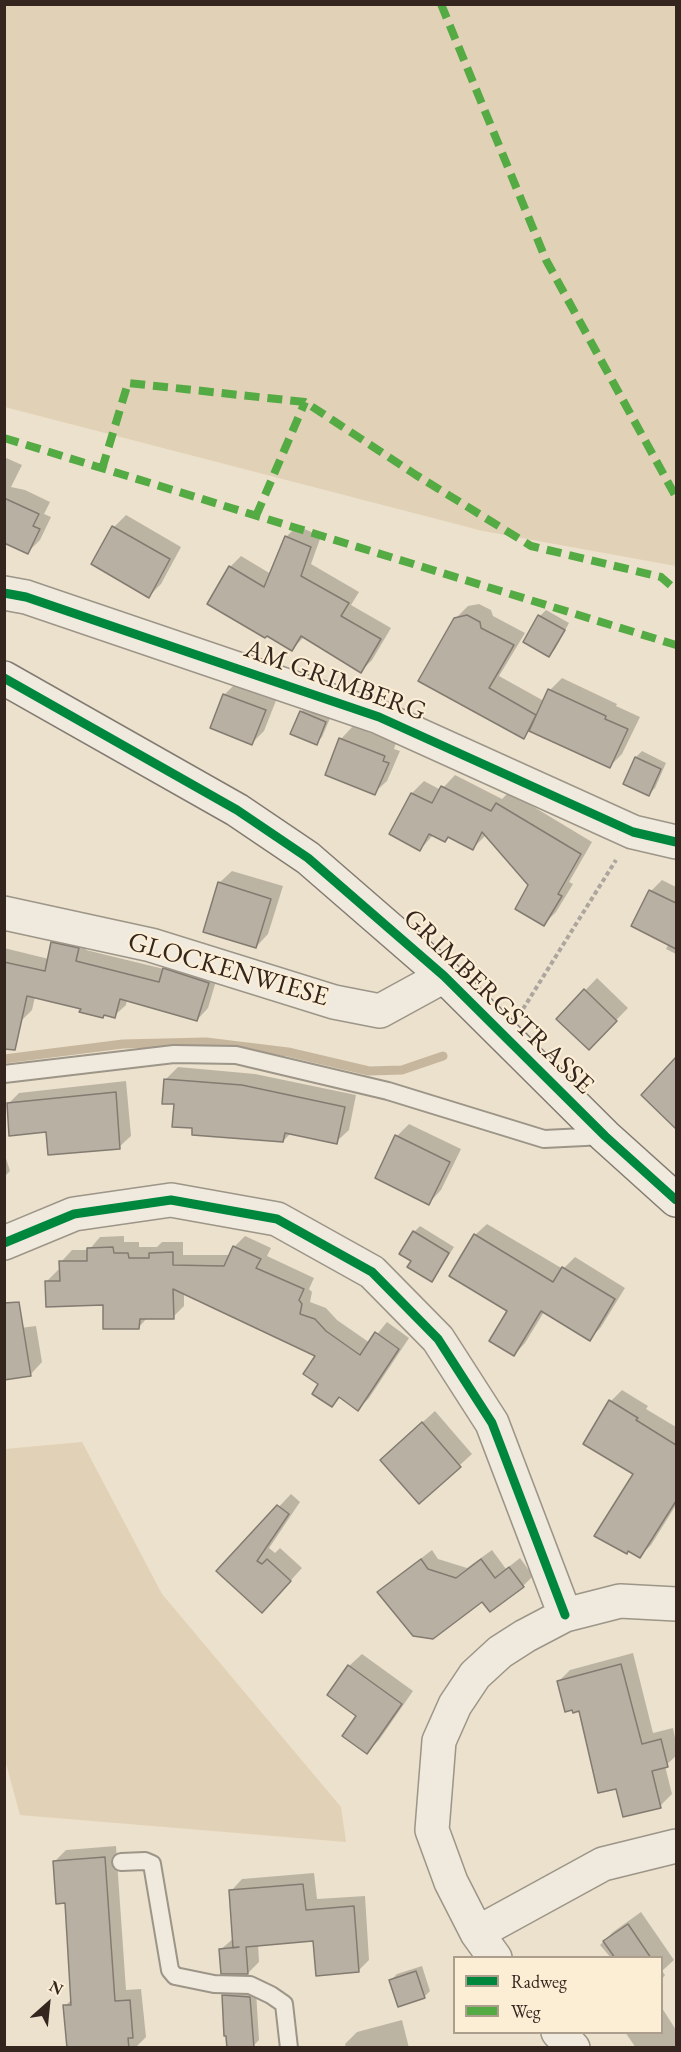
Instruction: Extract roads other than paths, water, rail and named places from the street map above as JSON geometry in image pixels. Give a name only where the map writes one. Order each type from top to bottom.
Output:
[{"type":"street","name":"AM GRIMBERG","points":[[4,593],[26,597],[379,717],[633,832],[676,842]]},
{"type":"street","name":"GRIMBERGSTRASSE","points":[[4,678],[237,810],[308,858],[444,976],[605,1136],[676,1200]]},
{"type":"street","name":"GLOCKENWIESE","points":[[4,913],[151,945],[334,1002],[380,1011],[444,976]]},
{"type":"street","points":[[4,1243],[74,1214],[171,1200],[277,1219],[372,1272],[438,1339],[492,1423],[565,1615]]},
{"type":"street","points":[[676,1604],[620,1601],[565,1615],[500,1652],[475,1674],[455,1705],[439,1741],[432,1830],[451,1882],[486,1945],[603,1864],[676,1846]]},
{"type":"street","points":[[560,2034],[573,2048]]},
{"type":"lane","points":[[4,1074],[174,1054],[236,1055],[388,1091],[544,1139],[605,1136]]},
{"type":"lane","points":[[121,1862],[145,1861],[152,1864],[170,1970],[175,1976],[214,1983],[250,1985],[271,1995],[284,2004],[289,2048]]},
{"type":"waterway","points":[[4,1059],[123,1044],[206,1042],[288,1052],[369,1071],[402,1070],[443,1056]]}]
